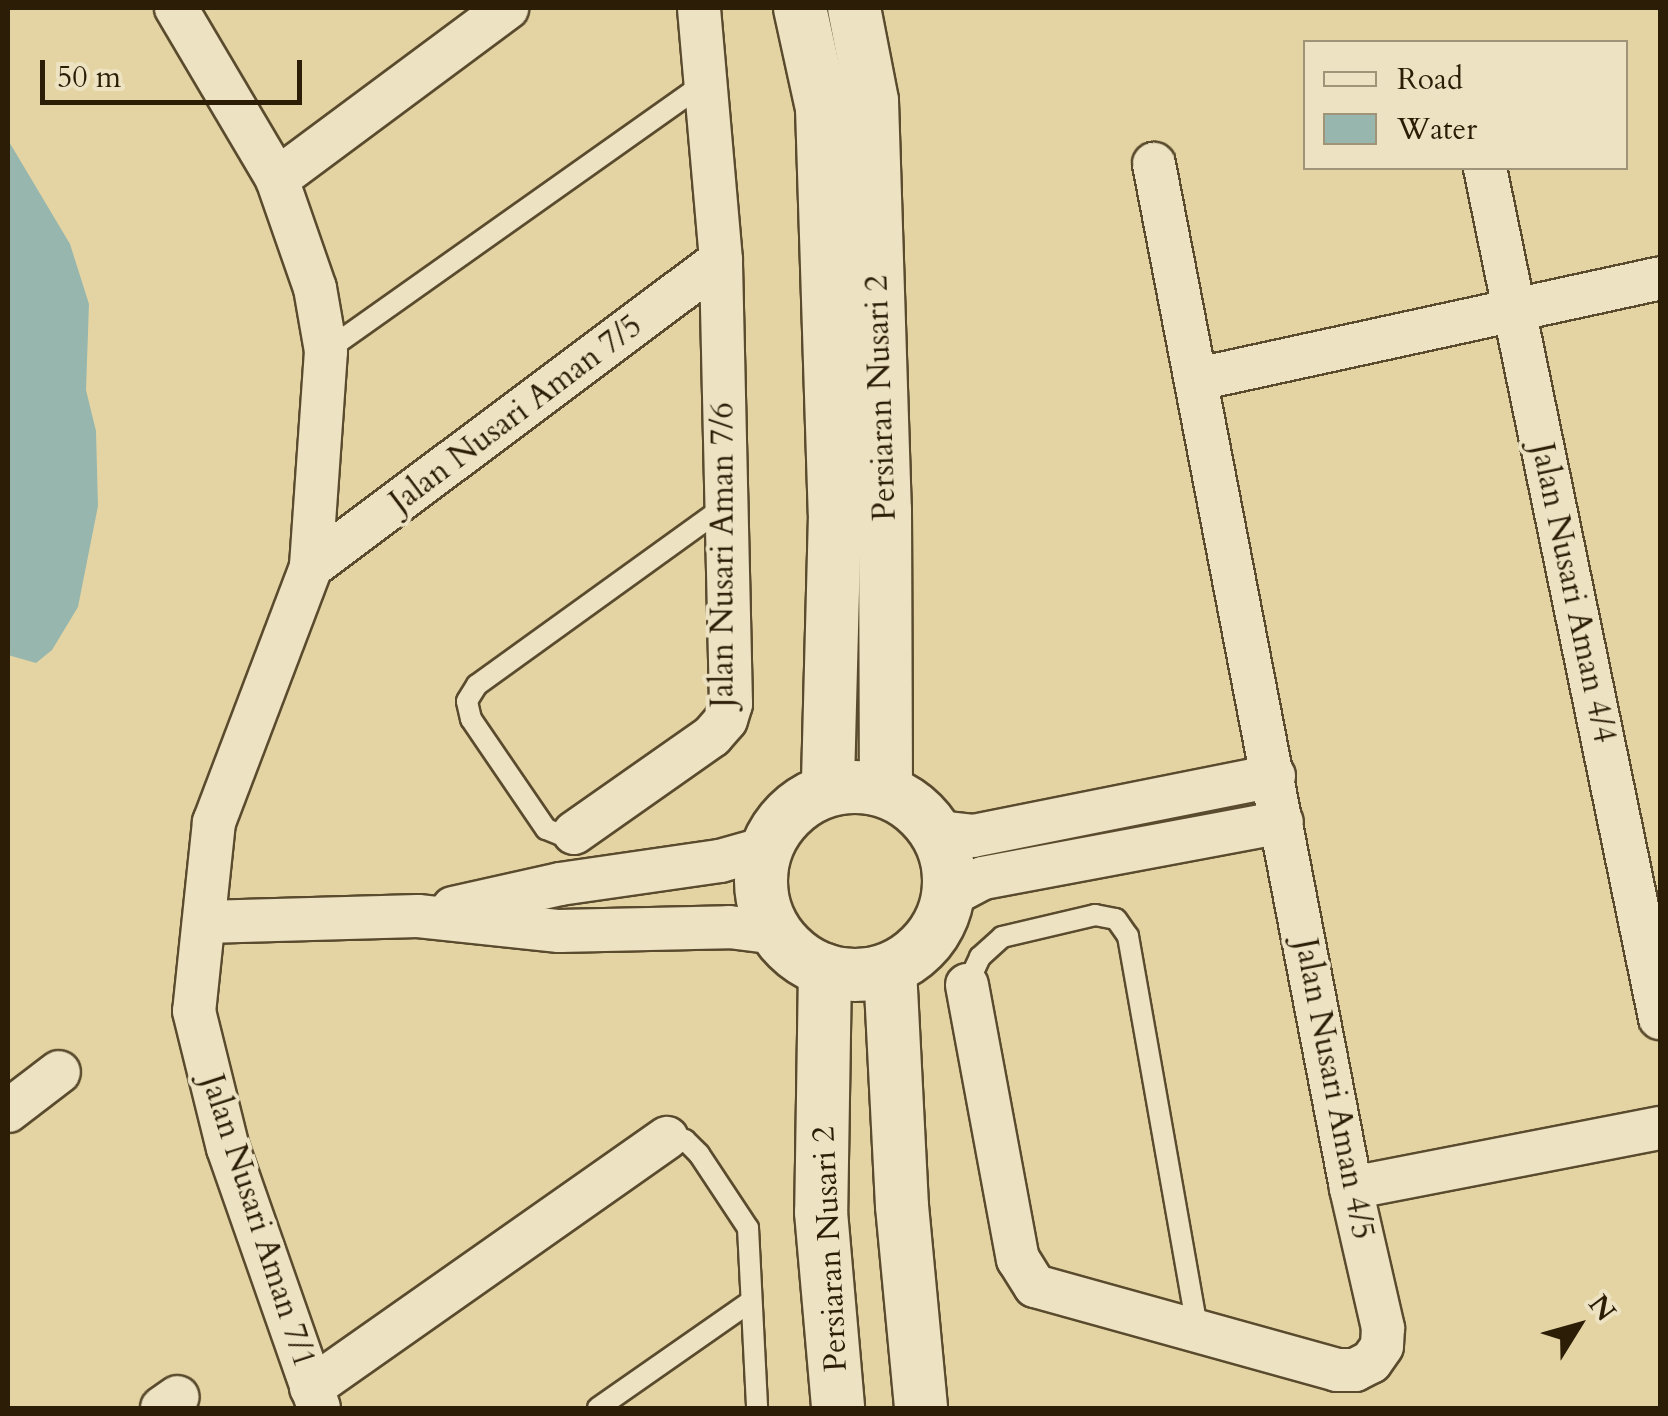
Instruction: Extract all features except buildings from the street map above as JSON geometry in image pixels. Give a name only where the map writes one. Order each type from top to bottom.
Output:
[{"type":"street","points":[[276,179],[507,8]]},
{"type":"street","name":"Jalan Nusari Aman 7/6","points":[[574,833],[712,736],[726,720],[731,704],[724,507],[722,260],[699,8]]},
{"type":"street","name":"Persiaran Nusari 2","points":[[800,8],[822,108],[836,514],[828,790]]},
{"type":"street","name":"Persiaran Nusari 2","points":[[854,8],[872,101],[886,510],[886,791]]},
{"type":"street","name":"Jalan Nusari Aman 7/1","points":[[189,13],[276,179],[315,288],[326,350],[311,567],[214,822],[194,1011],[228,1148],[315,1398]]},
{"type":"street","name":"Jalan Nusari Aman 4/5","points":[[968,984],[1024,1274],[1050,1293],[1337,1370],[1355,1370],[1372,1362],[1382,1346],[1383,1328],[1351,1188],[1154,164]]},
{"type":"street","name":"Jalan Nusari Aman 4/4","points":[[1485,170],[1660,1018]]},
{"type":"street","name":"Jalan Nusari Aman 7/5","points":[[311,567],[722,260]]},
{"type":"street","points":[[1198,379],[1660,278]]},
{"type":"street","points":[[936,832],[973,836],[1274,776]]},
{"type":"street","points":[[857,786],[886,791],[915,807],[936,832],[948,862],[949,896],[938,927],[918,952],[890,969],[858,976],[825,970],[797,955],[777,933],[764,906],[760,877],[766,848],[780,822],[802,802],[828,790],[857,786]]},
{"type":"street","points":[[949,896],[983,878],[1282,822]]},
{"type":"street","points":[[418,916],[560,884],[720,861],[766,848]]},
{"type":"street","points":[[205,922],[418,916],[559,932],[729,927],[777,933]]},
{"type":"street","points":[[890,969],[902,1206],[921,1408]]},
{"type":"street","name":"Persiaran Nusari 2","points":[[825,970],[821,1212],[838,1408]]},
{"type":"street","points":[[8,1111],[60,1072]]},
{"type":"street","points":[[1351,1188],[1660,1128]]},
{"type":"street","points":[[315,1398],[666,1138]]},
{"type":"lane","points":[[326,350],[704,83]]},
{"type":"lane","points":[[574,833],[560,835],[546,830],[471,719],[466,700],[477,685],[724,507]]},
{"type":"lane","points":[[968,984],[980,956],[1002,937],[1095,915],[1116,919],[1128,936],[1198,1333]]},
{"type":"lane","points":[[666,1138],[684,1140],[699,1154],[748,1228],[757,1408]]},
{"type":"lane","points":[[598,1408],[750,1302]]},
{"type":"water","points":[[8,140],[70,244],[89,304],[86,390],[96,431],[98,506],[78,607],[52,650],[36,663],[8,655]]}]
